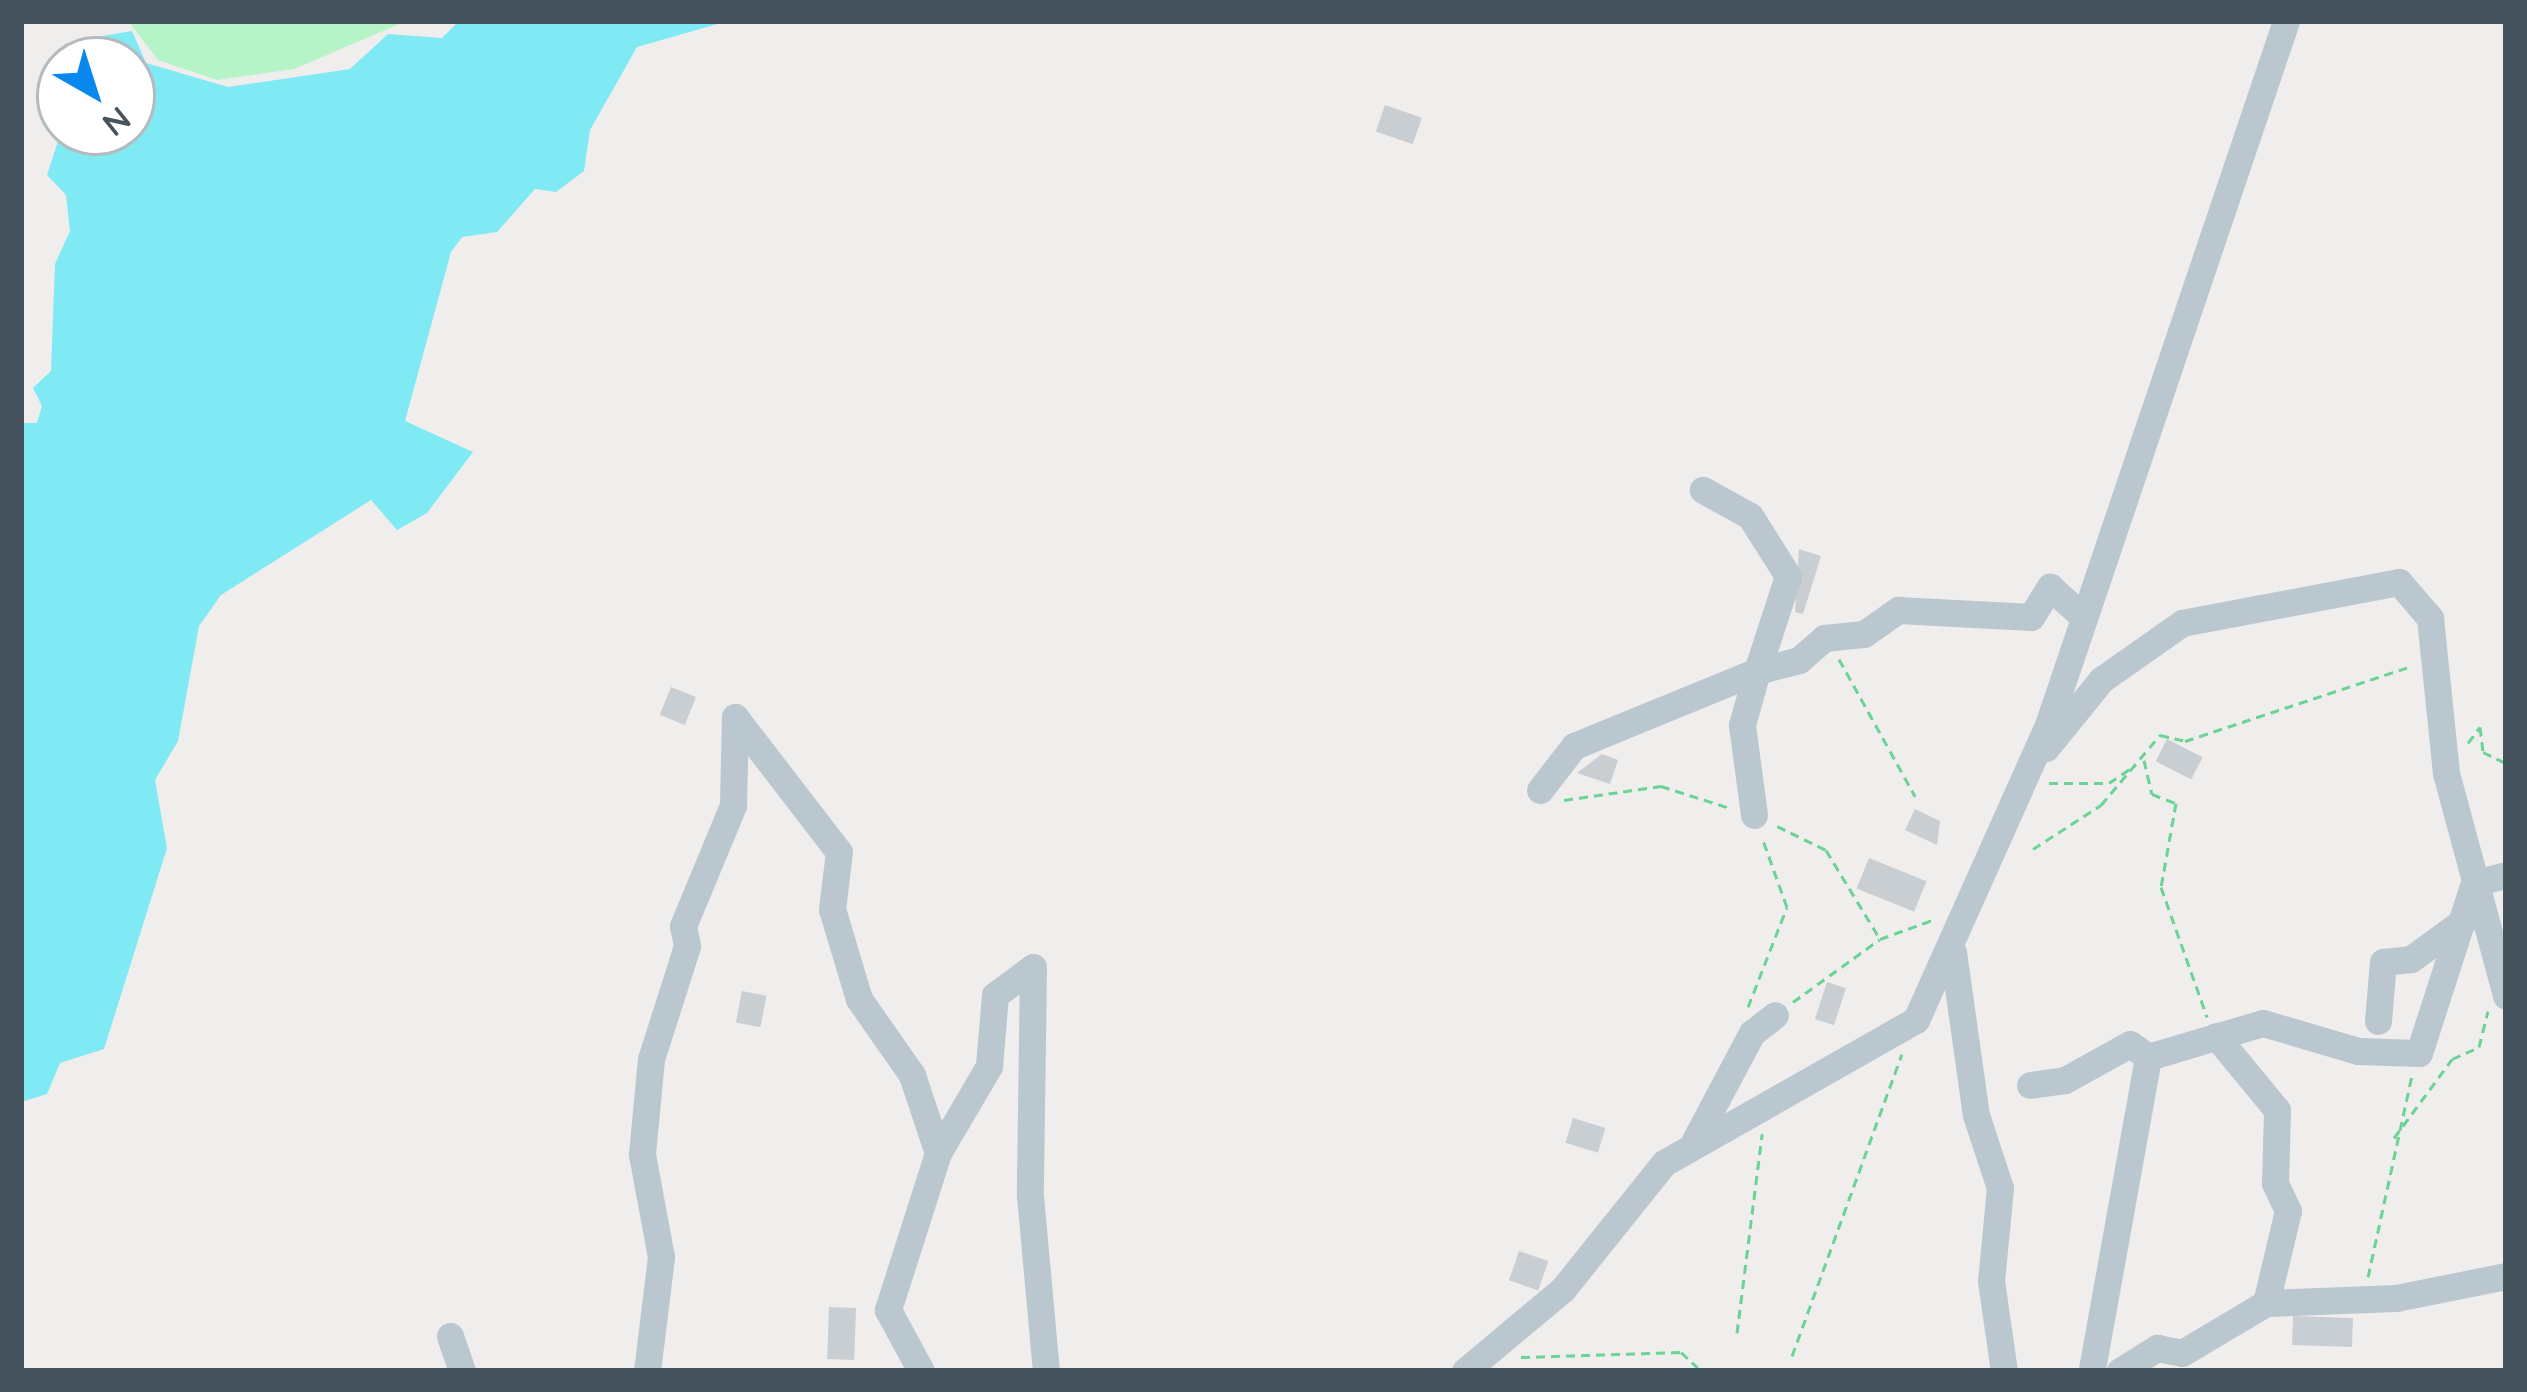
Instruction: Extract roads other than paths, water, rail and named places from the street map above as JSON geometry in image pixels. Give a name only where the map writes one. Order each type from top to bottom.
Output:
[{"type":"street","points":[[1474,1365],[1695,1140],[1916,1020],[2017,784],[2080,614],[2286,21]]},
{"type":"street","points":[[1703,490],[1750,516],[1788,576],[1742,725],[1754,815]]},
{"type":"street","points":[[2017,784],[2101,680],[2182,623],[2398,582],[2430,617],[2446,772],[2501,988]]},
{"type":"street","points":[[1540,790],[1574,746],[1757,671],[1799,660],[1824,638],[1864,634],[1898,610],[2031,616],[2050,587],[2080,614]]},
{"type":"street","points":[[646,1371],[661,1257],[642,1154],[651,1059],[687,946],[683,926],[733,806],[735,717],[838,852],[832,909],[859,999],[912,1076],[938,1153]]},
{"type":"street","points":[[2474,883],[2506,875]]},
{"type":"street","points":[[2149,1057],[2263,1023],[2358,1052],[2419,1053],[2474,883]]},
{"type":"street","points":[[2378,1021],[2383,962],[2411,959],[2466,919]]},
{"type":"street","points":[[1952,930],[1958,1020],[2000,1188],[1990,1371]]},
{"type":"street","points":[[921,1371],[888,1310],[938,1153],[989,1066],[994,995],[1034,968],[1030,1196],[1046,1371]]},
{"type":"street","points":[[1695,1140],[1752,1033],[1775,1015]]},
{"type":"street","points":[[2216,1036],[2277,1110],[2275,1183],[2288,1211],[2266,1303]]},
{"type":"street","points":[[2030,1085],[2065,1080],[2130,1044],[2149,1057]]},
{"type":"street","points":[[2106,1370],[2149,1057]]},
{"type":"street","points":[[2106,1370],[2156,1348],[2182,1353],[2266,1303],[2365,1291],[2396,1298],[2506,1276]]},
{"type":"street","points":[[1992,1327],[2004,1371]]},
{"type":"street","points":[[450,1336],[462,1371]]},
{"type":"water","points":[[459,21],[728,21],[637,47],[590,130],[584,171],[556,192],[535,189],[497,232],[462,237],[451,252],[405,421],[473,452],[427,513],[397,530],[371,500],[221,595],[199,626],[178,741],[155,780],[167,848],[104,1049],[60,1063],[47,1094],[21,1102],[21,423],[37,423],[42,406],[33,388],[51,371],[55,264],[70,231],[66,195],[47,175],[53,156],[156,156],[156,66],[228,87],[350,69],[388,34],[442,38]]}]
